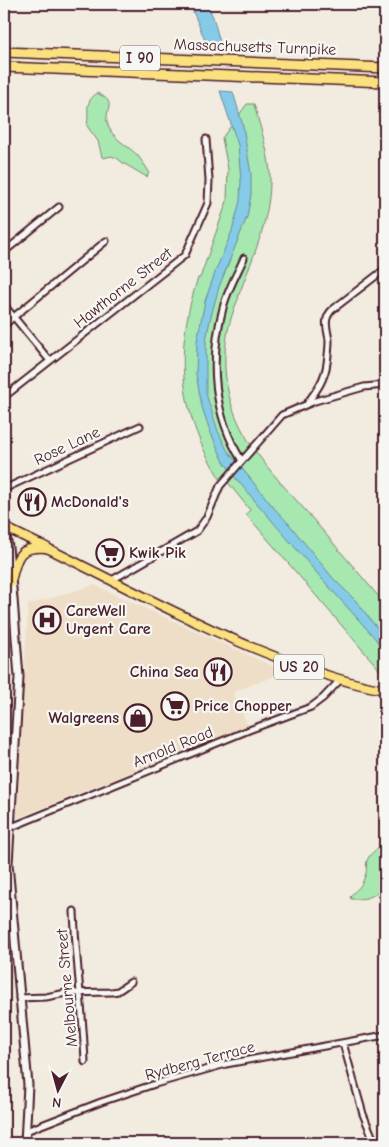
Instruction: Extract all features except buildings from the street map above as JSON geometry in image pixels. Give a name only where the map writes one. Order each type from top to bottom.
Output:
[{"type":"highway","name":"Massachusetts Turnpike","points":[[4,52],[385,68]]},
{"type":"highway","name":"Massachusetts Turnpike","points":[[4,67],[385,82]]},
{"type":"main road","name":"US 20","points":[[4,526],[203,626],[295,665],[340,680],[385,690]]},
{"type":"main road","points":[[4,526],[11,582],[19,681],[9,828],[8,872],[28,1085],[25,1143]]},
{"type":"main road","points":[[11,582],[22,552],[27,548],[44,547]]},
{"type":"street","name":"Hawthorne Street","points":[[4,397],[187,253],[208,199],[209,173],[206,139]]},
{"type":"street","points":[[4,252],[59,207]]},
{"type":"street","points":[[4,325],[106,241]]},
{"type":"street","points":[[241,462],[223,420],[215,383],[216,338],[223,306],[244,258]]},
{"type":"street","points":[[307,404],[320,385],[326,369],[329,345],[326,325],[328,316],[332,310],[385,269]]},
{"type":"street","points":[[4,305],[50,361]]},
{"type":"street","points":[[112,580],[198,531],[207,517],[220,486],[280,417],[307,404],[364,386],[385,385]]},
{"type":"street","name":"Rose Lane","points":[[4,489],[140,426]]},
{"type":"street","name":"Arnold Road","points":[[9,828],[249,730],[311,707],[323,698],[340,680]]},
{"type":"street","name":"Melbourne Street","points":[[74,911],[75,953],[83,1022],[85,1062]]},
{"type":"street","points":[[19,998],[118,991],[131,982]]},
{"type":"street","name":"Rydberg Terrace","points":[[26,1131],[101,1102],[155,1084],[226,1064],[385,1035]]},
{"type":"street","points":[[342,1043],[363,1114],[375,1143]]},
{"type":"shaded area","points":[[94,585],[286,672],[233,692],[248,726],[17,818],[28,605]]},
{"type":"green space","points":[[97,93],[109,103],[107,122],[109,128],[120,141],[138,156],[149,172],[147,177],[117,158],[111,156],[102,157],[98,141],[87,126],[88,104]]},
{"type":"green space","points":[[247,104],[254,104],[268,156],[269,198],[262,232],[231,317],[225,357],[229,397],[245,434],[262,460],[385,604],[385,676],[246,514],[250,510],[226,480],[222,482],[208,457],[189,408],[184,383],[185,332],[198,278],[200,278],[227,201],[228,169],[222,138]]},
{"type":"green space","points":[[379,847],[385,848],[385,868],[382,885],[372,896],[363,899],[351,899],[350,896],[363,881],[367,860]]},
{"type":"water","points":[[190,4],[207,4],[213,17],[221,46],[207,45]]},
{"type":"water","points":[[220,91],[233,92],[243,126],[251,174],[251,195],[247,217],[219,287],[210,320],[206,341],[206,394],[218,431],[227,450],[332,577],[356,601],[385,638],[385,652],[237,480],[223,460],[202,407],[196,374],[197,341],[205,301],[232,231],[240,201],[241,180],[238,145]]},
{"type":"place","name":"McDonald's","points":[[32,502]]},
{"type":"place","name":"Kwik Pik","points":[[110,553]]},
{"type":"place","name":"CareWell Urgent Care","points":[[47,620]]},
{"type":"place","name":"China Sea","points":[[218,672]]},
{"type":"place","name":"Price Chopper","points":[[175,706]]},
{"type":"place","name":"Walgreens","points":[[138,718]]}]
